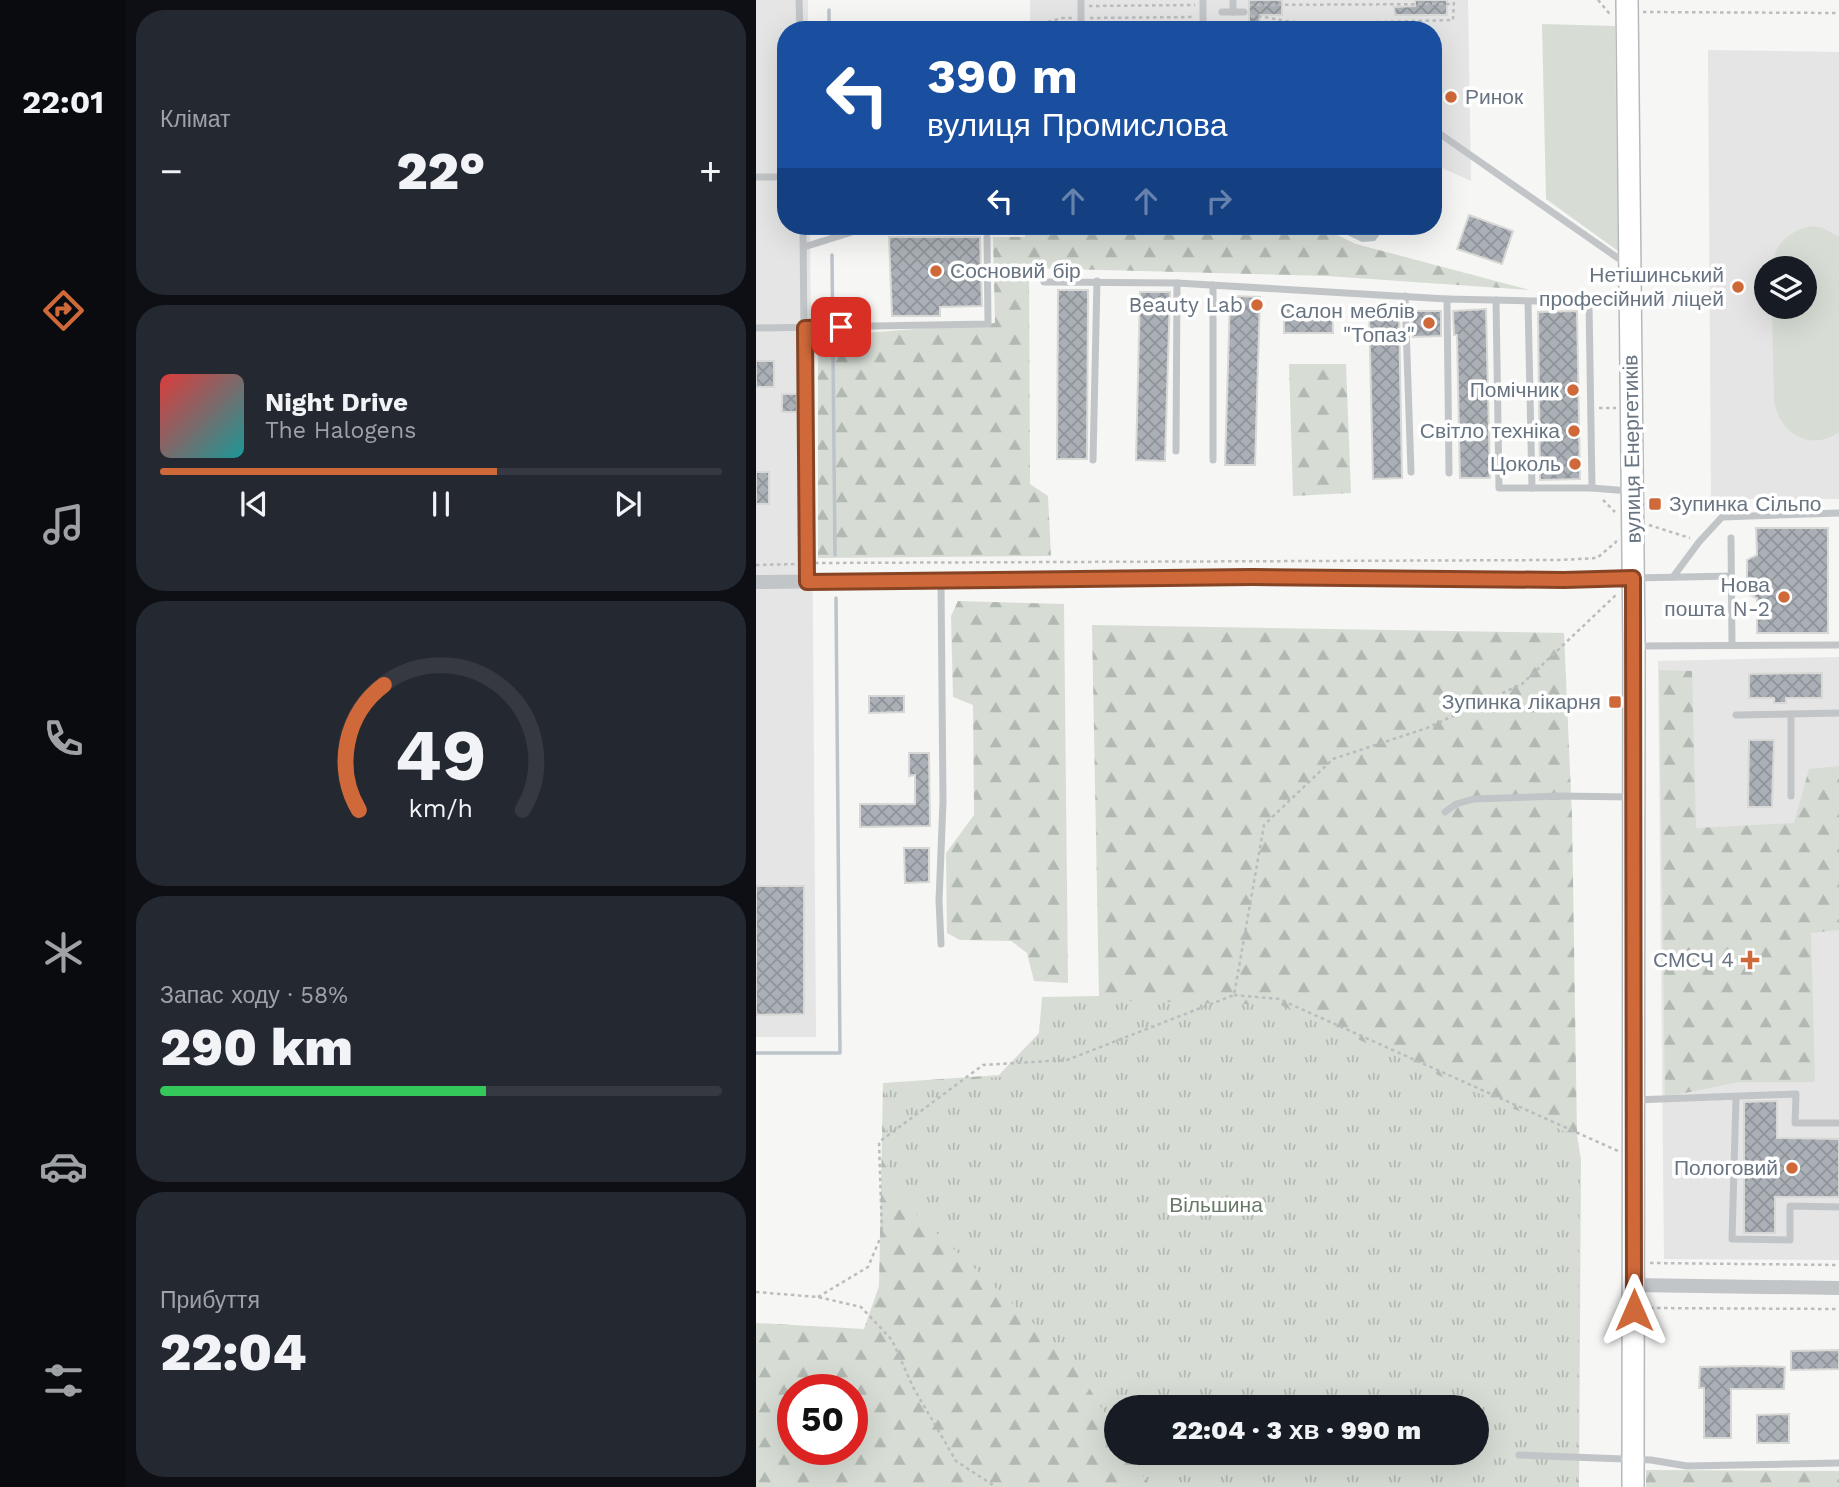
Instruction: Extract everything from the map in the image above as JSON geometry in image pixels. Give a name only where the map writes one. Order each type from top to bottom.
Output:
[{"type":"main road","name":"вулиця Енергетиків","points":[[1627,6],[1634,646],[1633,1158],[1641,1285],[1633,1487]]},
{"type":"street","points":[[756,582],[1252,577],[1550,580],[1633,578]]},
{"type":"street","points":[[1641,1285],[1839,1288]]},
{"type":"lane","points":[[799,0],[800,21]]},
{"type":"lane","points":[[1081,3],[1081,21]]},
{"type":"lane","points":[[1203,3],[1203,21]]},
{"type":"lane","points":[[1222,12],[1233,6],[1244,12]]},
{"type":"lane","points":[[1442,135],[1630,267]]},
{"type":"lane","points":[[756,177],[777,177]]},
{"type":"lane","points":[[803,235],[807,582]]},
{"type":"lane","points":[[804,247],[843,235]]},
{"type":"lane","points":[[756,328],[988,324],[987,238]]},
{"type":"lane","points":[[1093,460],[1097,281]]},
{"type":"lane","points":[[1044,282],[1178,283],[1447,299],[1630,303]]},
{"type":"lane","points":[[1176,451],[1178,283]]},
{"type":"lane","points":[[1213,285],[1213,460]]},
{"type":"lane","points":[[1405,296],[1410,472]]},
{"type":"lane","points":[[1447,299],[1449,472]]},
{"type":"lane","points":[[1496,300],[1499,488],[1592,488],[1632,492]]},
{"type":"lane","points":[[1528,302],[1532,488]]},
{"type":"lane","points":[[1589,303],[1592,488]]},
{"type":"lane","points":[[1673,577],[1722,517],[1839,513]]},
{"type":"lane","points":[[1731,538],[1732,645]]},
{"type":"lane","points":[[1633,578],[1732,576]]},
{"type":"lane","points":[[941,582],[941,944]]},
{"type":"lane","points":[[1634,646],[1839,645]]},
{"type":"lane","points":[[1736,715],[1839,713]]},
{"type":"lane","points":[[1791,714],[1791,796]]},
{"type":"lane","points":[[1445,812],[1456,804],[1474,799],[1633,797]]},
{"type":"lane","points":[[1633,1100],[1796,1094],[1795,1123],[1839,1123]]},
{"type":"lane","points":[[1736,1097],[1732,1239],[1790,1240],[1790,1206],[1839,1207]]},
{"type":"lane","points":[[1519,1455],[1651,1460],[1686,1466],[1839,1463]]},
{"type":"path","points":[[1598,0],[1609,13],[1627,6],[1839,13]]},
{"type":"path","points":[[1081,3],[1203,3]]},
{"type":"path","points":[[1233,6],[1454,4]]},
{"type":"path","points":[[1592,488],[1617,514]]},
{"type":"path","points":[[1648,534],[1648,525],[1699,542]]},
{"type":"path","points":[[756,565],[1560,560],[1597,558],[1616,542],[1616,533]]},
{"type":"path","points":[[1234,995],[1264,825],[1333,759],[1427,728],[1522,684],[1633,578]]},
{"type":"path","points":[[818,1297],[868,1267],[882,1234],[880,1142],[984,1065],[1067,1060],[1234,995],[1279,999],[1633,1158]]},
{"type":"path","points":[[1839,1265],[1647,1263],[1641,1285],[1648,1308],[1839,1309]]},
{"type":"path","points":[[756,1292],[818,1297],[862,1307],[892,1340],[913,1387],[956,1461],[996,1487]]},
{"type":"shaded area","points":[[756,0],[808,0],[808,21],[777,21],[777,235],[810,235],[816,1037],[756,1037]]},
{"type":"shaded area","name":"Ринок","points":[[1030,0],[1468,0],[1471,181],[1442,168],[1442,21],[1030,21]]},
{"type":"shaded area","name":"Нетішинський професійний ліцей","points":[[1708,50],[1839,52],[1839,499],[1711,499]]},
{"type":"shaded area","points":[[1348,235],[1379,235],[1375,241],[1362,242]]},
{"type":"shaded area","name":"СМСЧ 4","points":[[1839,657],[1839,1260],[1664,1259],[1658,661]]},
{"type":"green space","points":[[1542,24],[1615,26],[1618,251],[1546,199]]},
{"type":"green space","points":[[1804,228],[1823,228],[1839,237],[1839,432],[1817,440],[1807,440],[1789,430],[1777,411],[1774,400],[1772,319],[1817,319],[1817,256],[1775,256],[1790,234]]},
{"type":"green space","points":[[1337,235],[1356,244],[1530,290],[1327,276],[1029,268],[1030,484],[1048,496],[1051,556],[818,558],[818,338],[995,323],[993,237]]},
{"type":"green space","points":[[1289,364],[1346,364],[1351,493],[1293,496]]},
{"type":"green space","points":[[958,601],[1064,604],[1068,983],[1034,981],[1027,953],[1011,941],[960,940],[947,933],[946,853],[974,815],[973,705],[953,697],[951,616]]},
{"type":"green space","points":[[1092,625],[1564,633],[1572,816],[1577,1135],[1581,1160],[1579,1487],[756,1487],[756,1323],[864,1329],[879,1286],[883,1083],[999,1075],[1039,1033],[1042,997],[1099,996]]},
{"type":"green space","points":[[1659,670],[1692,671],[1696,828],[1794,823],[1809,769],[1839,766],[1839,930],[1811,933],[1815,1082],[1739,1082],[1665,1097]]},
{"type":"green space","name":"Вільшина","points":[[1044,999],[1281,1005],[1575,1136],[1580,1160],[1576,1487],[1150,1487],[1136,1465],[1489,1465],[1489,1395],[1104,1395],[1104,1412],[1071,1358],[888,1188],[886,1086],[1001,1077],[1041,1033]]},
{"type":"green space","points":[[1646,1470],[1839,1471],[1839,1487],[1646,1487]]},
{"type":"building","points":[[1249,0],[1282,0],[1282,15],[1260,15],[1260,21],[1249,21]]},
{"type":"building","points":[[1415,0],[1447,0],[1447,15],[1395,15],[1394,7],[1415,6]]},
{"type":"building","points":[[1469,215],[1513,231],[1502,264],[1457,249]]},
{"type":"building","name":"Сосновий бір","points":[[889,237],[980,237],[982,306],[940,307],[940,316],[892,316]]},
{"type":"building","points":[[1058,290],[1088,290],[1087,459],[1057,459]]},
{"type":"building","points":[[1140,292],[1170,292],[1165,461],[1136,460]]},
{"type":"building","points":[[1230,296],[1260,297],[1255,465],[1225,465]]},
{"type":"building","points":[[1284,307],[1332,308],[1333,333],[1284,333]]},
{"type":"building","points":[[1486,309],[1490,478],[1460,478],[1457,335],[1454,335],[1453,311]]},
{"type":"building","points":[[1369,310],[1399,311],[1402,478],[1373,479]]},
{"type":"building","name":"Салон меблів \"Топаз\"","points":[[1412,311],[1441,311],[1441,336],[1413,337]]},
{"type":"building","points":[[1577,311],[1580,479],[1540,480],[1538,312]]},
{"type":"building","points":[[756,361],[774,361],[774,387],[756,387]]},
{"type":"building","points":[[782,394],[797,394],[797,412],[782,412]]},
{"type":"building","points":[[756,472],[769,472],[769,504],[756,504]]},
{"type":"building","points":[[1756,528],[1828,528],[1828,633],[1757,633],[1757,598],[1747,594],[1747,560],[1757,555]]},
{"type":"building","points":[[1822,673],[1822,698],[1786,698],[1786,703],[1774,703],[1774,698],[1749,698],[1749,674]]},
{"type":"building","points":[[869,696],[904,696],[904,712],[869,713]]},
{"type":"building","points":[[1749,740],[1774,740],[1772,807],[1748,807]]},
{"type":"building","points":[[909,753],[929,753],[930,826],[860,827],[860,804],[915,804],[915,775],[909,776]]},
{"type":"building","points":[[904,848],[929,848],[929,882],[905,883]]},
{"type":"building","points":[[756,886],[804,886],[804,1014],[756,1015]]},
{"type":"building","name":"Пологовий","points":[[1777,1101],[1777,1138],[1839,1139],[1839,1197],[1775,1197],[1775,1233],[1744,1233],[1744,1102]]},
{"type":"building","points":[[1839,1350],[1839,1369],[1791,1370],[1791,1351]]},
{"type":"building","points":[[1700,1367],[1785,1367],[1784,1389],[1731,1389],[1731,1438],[1704,1438],[1704,1388],[1699,1388]]},
{"type":"building","points":[[1789,1414],[1789,1443],[1757,1443],[1757,1415]]},
{"type":"waterway","points":[[829,10],[829,21]]},
{"type":"waterway","points":[[832,255],[835,555]]},
{"type":"waterway","points":[[756,1053],[840,1053],[836,598]]},
{"type":"place","name":"Ринок","points":[[1451,97]]},
{"type":"place","name":"Сосновий бір","points":[[936,271]]},
{"type":"place","name":"Нетішинський професійний ліцей","points":[[1738,287]]},
{"type":"place","name":"Beauty Lab","points":[[1257,305]]},
{"type":"place","name":"Салон меблів \"Топаз\"","points":[[1429,323]]},
{"type":"place","name":"Помічник","points":[[1573,390]]},
{"type":"place","name":"Світло техніка","points":[[1574,431]]},
{"type":"place","name":"Цоколь","points":[[1575,464]]},
{"type":"place","name":"Зупинка Сільпо","points":[[1655,504]]},
{"type":"place","name":"Нова пошта N-2","points":[[1784,597]]},
{"type":"place","name":"Зупинка лікарня","points":[[1615,702]]},
{"type":"place","name":"СМСЧ 4","points":[[1750,960]]},
{"type":"place","name":"Пологовий","points":[[1792,1168]]},
{"type":"route","points":[[841,327],[805,328],[807,582],[1252,577],[1564,580],[1633,578],[1634,1310]]}]
